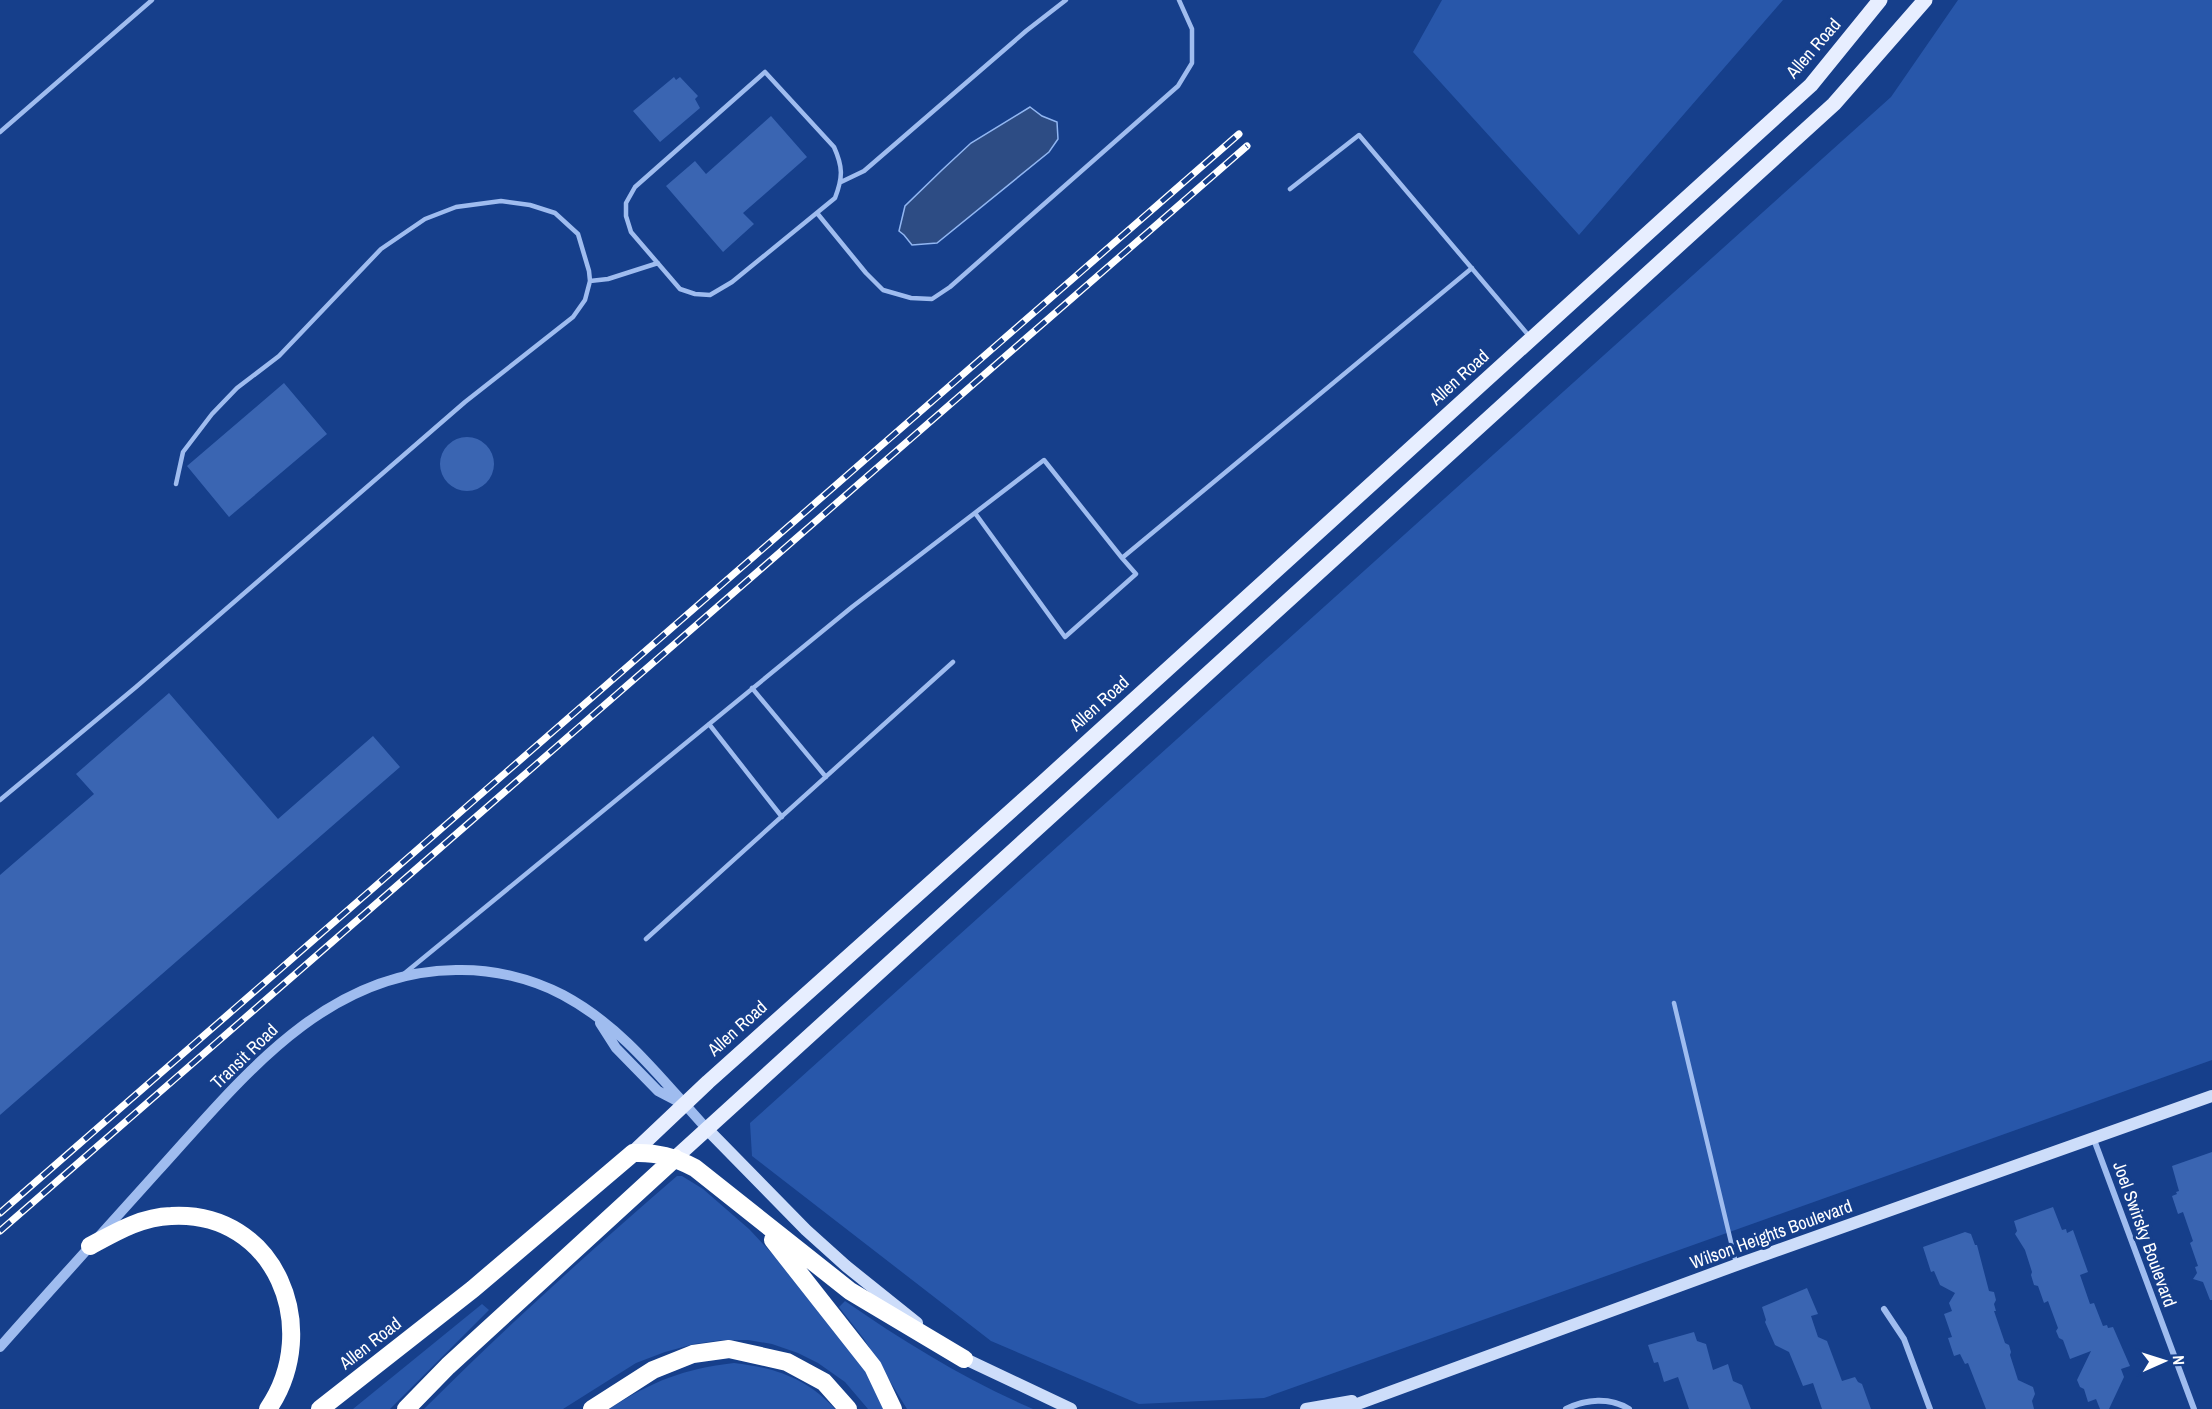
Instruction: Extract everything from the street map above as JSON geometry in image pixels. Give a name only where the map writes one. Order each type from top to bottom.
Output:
[{"type":"highway","points":[[633,1153],[649,1152],[675,1158],[701,1173],[850,1291],[963,1359]]},
{"type":"highway","name":"Allen Road","points":[[320,1409],[473,1289],[633,1153]]},
{"type":"highway","points":[[406,1409],[474,1341],[675,1158]]},
{"type":"highway","points":[[751,1213],[873,1367],[893,1409]]},
{"type":"highway","points":[[90,1246],[143,1220],[173,1215],[213,1221],[232,1229],[253,1243],[271,1263],[280,1279],[291,1315],[291,1343],[286,1369],[277,1394],[268,1409]]},
{"type":"highway","points":[[592,1409],[653,1370],[693,1354],[729,1349],[788,1362],[824,1382],[848,1409]]},
{"type":"main road","name":"Allen Road","points":[[633,1153],[684,1104],[1041,784],[1811,85],[1880,0]]},
{"type":"main road","points":[[675,1158],[1834,104],[1925,0]]},
{"type":"main road","name":"Wilson Heights Boulevard","points":[[1344,1409],[1736,1265],[2212,1096]]},
{"type":"main road","points":[[707,1129],[768,1193],[846,1266],[963,1359],[1071,1409]]},
{"type":"main road","points":[[1306,1409],[1380,1396]]},
{"type":"street","name":"Transit Road","points":[[0,1347],[231,1091],[290,1034],[355,993],[403,975],[442,970],[494,972],[533,982],[563,994],[594,1015],[616,1048],[658,1091],[684,1104],[707,1129]]},
{"type":"street","name":"Joel Swirsky Boulevard","points":[[2093,1137],[2194,1409]]},
{"type":"street","points":[[1884,1310],[1904,1339],[1930,1409]]},
{"type":"street","points":[[1566,1409],[1594,1400],[1607,1401],[1629,1409]]},
{"type":"lane","points":[[0,132],[152,0]]},
{"type":"lane","points":[[841,182],[864,171],[1026,31],[1066,0]]},
{"type":"lane","points":[[817,213],[866,273],[883,290],[911,298],[932,299],[950,288],[1178,86],[1192,63],[1192,29],[1179,0]]},
{"type":"lane","points":[[765,72],[834,147],[841,162],[841,182],[836,198],[732,282],[710,295],[695,294],[680,289],[631,232],[626,216],[626,203],[635,187],[765,72]]},
{"type":"lane","points":[[1290,189],[1359,135],[1532,339]]},
{"type":"lane","points":[[0,800],[136,687],[465,402],[573,317],[585,300],[590,281],[578,234],[555,213],[530,205],[501,201],[456,207],[425,219],[381,249],[279,356],[237,388],[212,414],[183,452],[177,469],[176,484]]},
{"type":"lane","points":[[590,281],[608,279],[658,263]]},
{"type":"lane","points":[[1122,558],[1472,268]]},
{"type":"lane","points":[[403,975],[852,607],[1044,460],[1136,574],[1065,637],[975,513]]},
{"type":"lane","points":[[646,939],[953,662]]},
{"type":"lane","points":[[752,688],[826,777]]},
{"type":"lane","points":[[709,724],[782,817]]},
{"type":"lane","points":[[1674,1003],[1736,1265]]},
{"type":"shaded area","points":[[1442,0],[1783,0],[1579,235],[1413,52]]},
{"type":"shaded area","points":[[1958,0],[2212,0],[2212,1060],[1264,1398],[1139,1404],[991,1341],[752,1156],[750,1123],[1891,97]]},
{"type":"shaded area","points":[[1030,107],[1042,116],[1057,122],[1058,139],[1049,152],[937,243],[912,245],[899,231],[905,206],[971,143]]},
{"type":"shaded area","points":[[677,1176],[682,1176],[703,1189],[749,1229],[783,1265],[860,1359],[885,1409],[868,1409],[845,1382],[818,1363],[798,1353],[772,1344],[748,1340],[722,1340],[694,1344],[636,1363],[563,1409],[424,1409],[548,1290]]},
{"type":"shaded area","points":[[845,1301],[936,1360],[1033,1409],[907,1409],[864,1339],[839,1307]]},
{"type":"shaded area","points":[[482,1304],[489,1310],[390,1409],[353,1409]]},
{"type":"shaded area","points":[[734,1363],[763,1368],[789,1376],[813,1389],[835,1409],[609,1409],[669,1378],[699,1369]]},
{"type":"building","points":[[674,77],[676,80],[680,77],[698,96],[695,99],[700,108],[660,142],[633,111]]},
{"type":"building","points":[[771,116],[807,157],[743,213],[754,224],[723,252],[666,186],[695,161],[706,174]]},
{"type":"building","points":[[284,383],[327,434],[229,517],[187,466]]},
{"type":"building","points":[[467,437],[477,439],[486,445],[492,454],[494,464],[492,474],[486,483],[477,489],[467,491],[457,489],[448,483],[442,474],[440,464],[442,454],[448,445],[457,439]]},
{"type":"building","points":[[169,693],[278,819],[373,736],[400,767],[0,1115],[0,875],[94,794],[76,774]]},
{"type":"building","points":[[2212,1152],[2212,1300],[2210,1300],[2203,1282],[2193,1279],[2197,1273],[2195,1267],[2198,1266],[2190,1243],[2193,1241],[2183,1212],[2178,1214],[2172,1196],[2179,1191],[2172,1166]]},
{"type":"building","points":[[2053,1207],[2062,1230],[2066,1229],[2067,1233],[2073,1230],[2088,1272],[2080,1275],[2090,1304],[2094,1303],[2103,1326],[2113,1327],[2130,1366],[2121,1369],[2124,1377],[2109,1409],[2100,1409],[2096,1399],[2088,1402],[2084,1389],[2080,1387],[2077,1380],[2091,1351],[2070,1359],[2063,1340],[2059,1338],[2056,1331],[2058,1328],[2048,1301],[2044,1303],[2038,1286],[2034,1285],[2025,1250],[2015,1234],[2017,1231],[2014,1221]]},
{"type":"building","points":[[1965,1232],[1971,1234],[1977,1245],[1989,1291],[1994,1292],[1996,1311],[1994,1311],[2005,1343],[2009,1345],[2018,1380],[2033,1387],[2034,1409],[1986,1409],[1968,1363],[1965,1364],[1960,1354],[1954,1356],[1948,1338],[1952,1337],[1944,1314],[1952,1311],[1949,1303],[1955,1293],[1940,1285],[1934,1271],[1931,1272],[1923,1247]]},
{"type":"building","points":[[1807,1288],[1818,1314],[1811,1316],[1818,1337],[1827,1341],[1842,1381],[1855,1377],[1862,1384],[1871,1409],[1822,1409],[1813,1383],[1803,1386],[1789,1352],[1775,1345],[1765,1322],[1762,1307]]},
{"type":"building","points":[[1694,1332],[1697,1341],[1706,1344],[1713,1370],[1728,1364],[1733,1381],[1742,1385],[1751,1409],[1689,1409],[1678,1377],[1664,1382],[1658,1362],[1654,1363],[1648,1345]]},
{"type":"railway","points":[[0,1213],[1239,134]]},
{"type":"railway","points":[[0,1231],[1247,146]]}]
